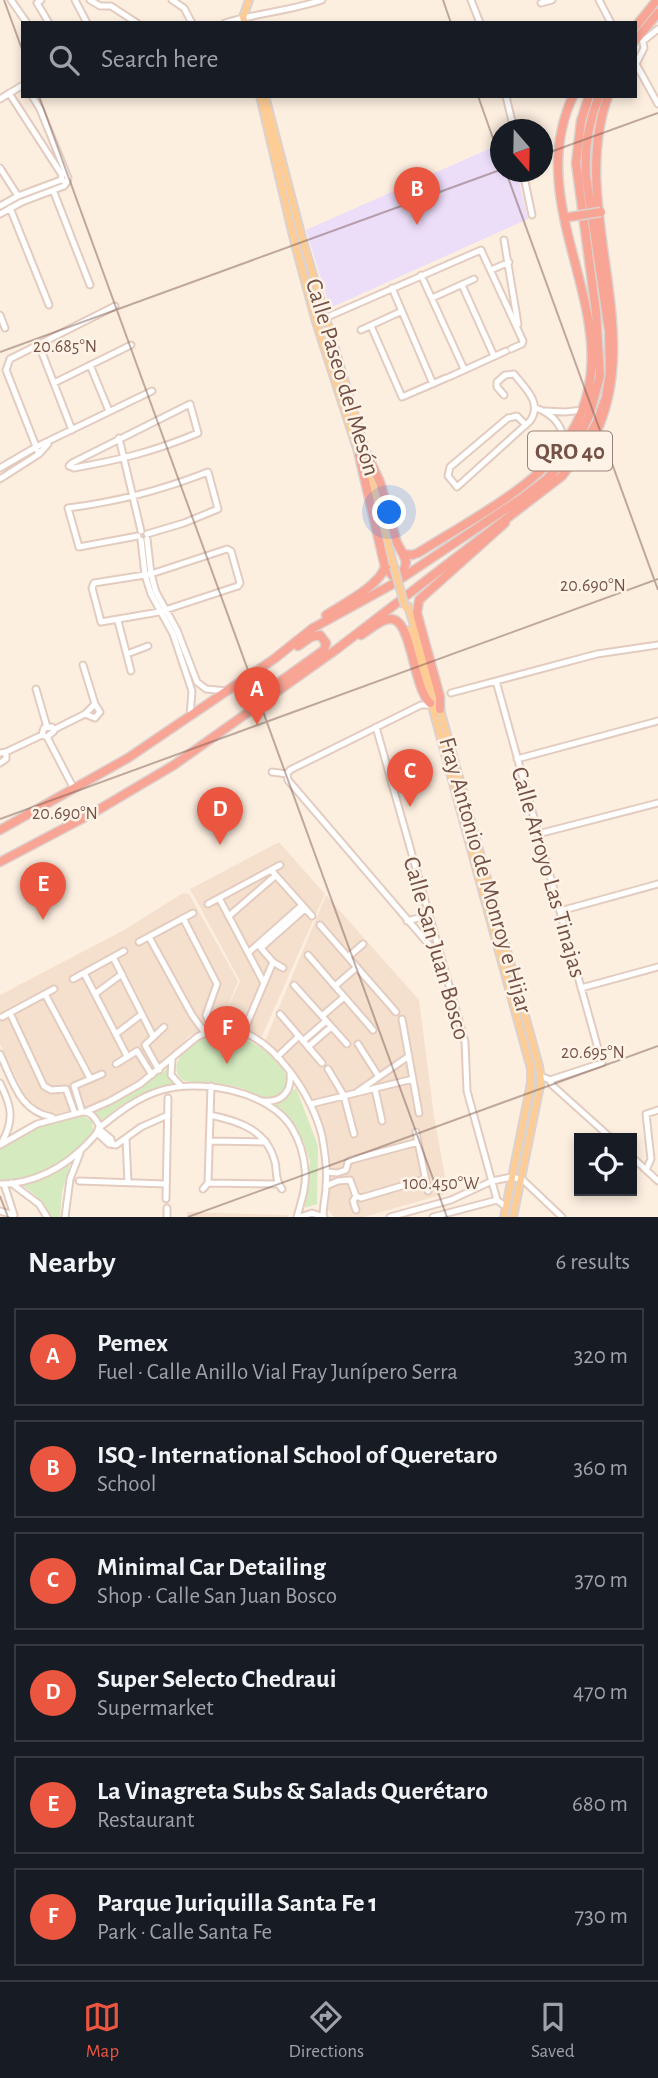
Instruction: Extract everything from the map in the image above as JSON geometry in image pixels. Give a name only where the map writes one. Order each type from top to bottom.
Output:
[{"type":"highway","points":[[639,35],[657,0]]},
{"type":"highway","points":[[639,35],[658,13]]},
{"type":"highway","points":[[403,554],[418,554],[527,482],[552,460],[583,410],[593,360],[592,336],[558,173],[558,150],[572,98]]},
{"type":"highway","name":"QRO 40","points":[[0,833],[15,827],[23,818],[128,758],[274,659],[313,628],[393,584],[522,498],[547,479],[575,445],[595,401],[600,376],[599,336],[576,163],[581,121],[588,98]]},
{"type":"highway","name":"QRO 40","points":[[0,860],[93,813],[164,770],[337,649],[562,475],[582,449],[597,422],[606,397],[610,373],[609,331],[585,154],[591,115],[598,98]]},
{"type":"highway","points":[[607,98],[600,119],[598,168],[620,308]]},
{"type":"highway","points":[[566,218],[603,212]]},
{"type":"highway","points":[[562,475],[597,439],[611,411],[623,368]]},
{"type":"highway","points":[[363,453],[380,482],[397,542],[406,562],[403,573],[393,576],[392,567],[385,560],[363,453]]},
{"type":"highway","points":[[440,709],[440,697],[418,613],[419,600],[530,501]]},
{"type":"highway","points":[[433,556],[476,516]]},
{"type":"highway","points":[[313,628],[325,616],[377,581],[392,567]]},
{"type":"highway","points":[[337,649],[382,622],[398,621],[405,633],[421,689],[432,701]]},
{"type":"highway","points":[[263,701],[267,691],[324,650],[326,641],[320,635],[312,637],[274,659]]},
{"type":"main road","points":[[244,20],[249,0]]},
{"type":"main road","name":"Calle Paseo del Mesón","points":[[263,98],[316,321],[363,453]]},
{"type":"main road","name":"Calle Paseo del Mesón","points":[[279,168],[363,453]]},
{"type":"main road","points":[[392,567],[432,701]]},
{"type":"main road","name":"Fray Antonio de Monroy e Hijar","points":[[432,701],[440,709],[531,1069],[531,1083],[504,1217]]},
{"type":"main road","name":"Fray Antonio de Monroy e Hijar","points":[[432,701],[541,1076],[513,1217]]},
{"type":"main road","points":[[527,1054],[536,1052]]},
{"type":"street","points":[[12,0],[26,21]]},
{"type":"street","points":[[41,0],[37,3],[48,21]]},
{"type":"street","points":[[75,0],[86,21]]},
{"type":"street","points":[[90,0],[100,6],[111,6],[134,21]]},
{"type":"street","points":[[172,0],[184,8],[191,21]]},
{"type":"street","points":[[244,20],[322,0]]},
{"type":"street","points":[[471,0],[479,21]]},
{"type":"street","points":[[541,3],[552,0]]},
{"type":"street","points":[[598,0],[610,21]]},
{"type":"street","points":[[637,62],[644,48],[639,35],[658,29]]},
{"type":"street","points":[[637,66],[658,104]]},
{"type":"street","points":[[0,99],[21,86]]},
{"type":"street","points":[[9,93],[64,181]]},
{"type":"street","points":[[0,214],[53,190],[68,178],[33,98]]},
{"type":"street","points":[[506,98],[511,119]]},
{"type":"street","points":[[0,168],[18,196]]},
{"type":"street","points":[[0,206],[18,196],[64,181]]},
{"type":"street","points":[[525,182],[532,215]]},
{"type":"street","points":[[53,190],[90,285]]},
{"type":"street","points":[[10,208],[49,305]]},
{"type":"street","points":[[504,240],[519,331]]},
{"type":"street","points":[[316,321],[477,250],[484,253],[523,343],[402,397],[371,326]]},
{"type":"street","points":[[491,270],[509,262]]},
{"type":"street","points":[[421,275],[464,369]]},
{"type":"street","points":[[432,298],[474,279]]},
{"type":"street","points":[[462,285],[494,356]]},
{"type":"street","points":[[392,288],[433,384]]},
{"type":"street","points":[[38,450],[6,370],[10,359],[115,306]]},
{"type":"street","points":[[361,330],[402,311]]},
{"type":"street","points":[[0,315],[5,328]]},
{"type":"street","points":[[39,345],[72,430]]},
{"type":"street","points":[[54,383],[131,345]]},
{"type":"street","points":[[90,365],[109,411]]},
{"type":"street","points":[[504,395],[497,387],[497,382],[505,375],[514,374],[534,399],[534,416],[526,425],[457,487],[448,476],[450,467],[508,418],[517,416],[526,425]]},
{"type":"street","points":[[0,468],[152,391]]},
{"type":"street","points":[[190,404],[198,433],[125,459],[74,468],[69,466],[119,438],[190,404]]},
{"type":"street","points":[[536,408],[565,412],[583,410]]},
{"type":"street","points":[[544,411],[560,425],[565,443]]},
{"type":"street","points":[[119,438],[143,536],[148,575],[163,611],[177,629],[184,656],[192,691],[190,716]]},
{"type":"street","points":[[0,479],[17,470],[38,450]]},
{"type":"street","points":[[0,460],[17,470]]},
{"type":"street","points":[[208,472],[218,509],[143,536],[79,547],[68,508],[133,497],[173,486],[208,472]]},
{"type":"street","points":[[227,549],[231,551],[240,585],[163,611],[101,622],[92,585],[148,575],[227,549]]},
{"type":"street","points":[[118,621],[131,671]]},
{"type":"street","points":[[451,693],[597,654],[658,645]]},
{"type":"street","points":[[127,654],[148,646]]},
{"type":"street","points":[[184,656],[201,686],[210,690],[227,691]]},
{"type":"street","points":[[0,763],[6,759],[3,752],[50,736],[85,714],[95,704],[83,665]]},
{"type":"street","name":"Calle Arroyo Las Tinajas","points":[[496,681],[602,1063],[551,1082]]},
{"type":"street","points":[[192,691],[201,686]]},
{"type":"street","points":[[36,689],[57,755],[74,789]]},
{"type":"street","points":[[287,774],[290,770],[432,701]]},
{"type":"street","points":[[517,759],[658,721]]},
{"type":"street","name":"Calle San Juan Bosco","points":[[376,727],[465,1042],[467,1091],[497,1200]]},
{"type":"street","points":[[272,772],[287,774]]},
{"type":"street","points":[[287,774],[288,780],[440,956]]},
{"type":"street","points":[[538,834],[658,803]]},
{"type":"street","points":[[208,904],[280,865]]},
{"type":"street","points":[[271,870],[312,916]]},
{"type":"street","points":[[229,916],[275,876]]},
{"type":"street","points":[[560,911],[658,884]]},
{"type":"street","points":[[219,898],[264,983]]},
{"type":"street","points":[[248,953],[260,946],[303,907]]},
{"type":"street","points":[[407,921],[418,918],[427,910]]},
{"type":"street","points":[[139,942],[193,913]]},
{"type":"street","points":[[183,918],[217,984],[206,1012],[212,1030]]},
{"type":"street","points":[[320,925],[396,1012]]},
{"type":"street","points":[[149,937],[192,1015],[205,1033]]},
{"type":"street","points":[[348,957],[363,944]]},
{"type":"street","points":[[260,946],[273,962],[283,968]]},
{"type":"street","points":[[73,979],[124,951]]},
{"type":"street","points":[[308,955],[373,1030]]},
{"type":"street","points":[[113,957],[153,1036]]},
{"type":"street","points":[[243,1033],[273,962]]},
{"type":"street","points":[[335,986],[357,967]]},
{"type":"street","points":[[581,988],[658,967]]},
{"type":"street","points":[[84,973],[127,1056]]},
{"type":"street","points":[[95,994],[122,974]]},
{"type":"street","points":[[294,985],[347,1044]]},
{"type":"street","points":[[2,1017],[54,989]]},
{"type":"street","points":[[45,994],[90,1078]]},
{"type":"street","points":[[308,1047],[344,997]]},
{"type":"street","points":[[10,1013],[44,1086],[51,1090],[66,1089],[75,1114]]},
{"type":"street","points":[[116,1034],[142,1014]]},
{"type":"street","points":[[280,1014],[322,1063]]},
{"type":"street","points":[[402,1019],[419,1113]]},
{"type":"street","points":[[276,1056],[326,1021]]},
{"type":"street","points":[[159,1070],[145,1045],[164,1027]]},
{"type":"street","points":[[1,1144],[28,1128],[55,1118],[84,1112],[122,1095],[172,1060],[197,1037],[212,1030],[231,1028],[276,1056],[311,1104],[322,1136],[327,1172],[323,1217],[312,1213],[298,1217],[305,1189],[303,1156],[291,1127],[260,1101]]},
{"type":"street","points":[[358,1044],[379,1077]]},
{"type":"street","points":[[116,1064],[138,1051],[152,1075]]},
{"type":"street","points":[[0,1054],[26,1106],[34,1112],[55,1118]]},
{"type":"street","points":[[354,1094],[409,1056]]},
{"type":"street","points":[[172,1060],[171,1075],[181,1086]]},
{"type":"street","points":[[5,1184],[40,1176],[71,1160],[98,1130],[138,1100],[160,1091],[181,1086],[211,1086],[270,1102],[286,1094],[291,1079],[288,1069]]},
{"type":"street","points":[[328,1069],[344,1096],[354,1133]]},
{"type":"street","points":[[102,1074],[74,1086],[84,1112],[95,1118],[98,1130],[109,1144],[119,1144],[150,1122],[168,1115]]},
{"type":"street","points":[[541,1076],[551,1082],[606,1133]]},
{"type":"street","points":[[311,1104],[413,1079]]},
{"type":"street","points":[[531,1083],[540,1085],[551,1082]]},
{"type":"street","points":[[0,1083],[12,1112],[8,1132],[1,1144]]},
{"type":"street","points":[[202,1189],[208,1183],[211,1086]]},
{"type":"street","points":[[375,1089],[382,1121]]},
{"type":"street","points":[[166,1199],[168,1098]]},
{"type":"street","points":[[646,1170],[651,1159],[646,1114],[658,1110]]},
{"type":"street","points":[[208,1183],[280,1186],[275,1160],[267,1142],[253,1129],[210,1115]]},
{"type":"street","points":[[248,1142],[253,1129]]},
{"type":"street","points":[[416,1132],[428,1191]]},
{"type":"street","points":[[126,1139],[128,1183]]},
{"type":"street","points":[[209,1141],[267,1142]]},
{"type":"street","points":[[327,1172],[345,1171],[351,1160],[418,1142]]},
{"type":"street","points":[[65,1217],[70,1179],[81,1150]]},
{"type":"street","points":[[637,1162],[658,1181]]},
{"type":"street","points":[[337,1173],[338,1181]]},
{"type":"street","points":[[390,1217],[451,1200],[492,1181],[512,1177],[520,1178],[562,1217]]},
{"type":"street","points":[[356,1196],[361,1198],[425,1180]]},
{"type":"street","points":[[79,1181],[166,1184]]},
{"type":"street","points":[[326,1186],[338,1181],[350,1181],[356,1196]]},
{"type":"street","points":[[5,1184],[14,1216]]},
{"type":"street","points":[[5,1184],[39,1204],[47,1217]]},
{"type":"street","points":[[355,1210],[353,1201],[356,1196]]},
{"type":"street","points":[[433,1217],[497,1200],[506,1207]]},
{"type":"street","points":[[167,1208],[167,1217]]},
{"type":"street","points":[[3,1213],[14,1216]]},
{"type":"shaded area","points":[[490,148],[490,182],[519,182],[528,219],[330,308],[306,230]]},
{"type":"shaded area","points":[[279,842],[325,894],[259,1043],[241,1032],[219,1029],[221,1021],[189,1036],[169,1059],[111,1097],[90,1106],[55,1114],[46,1113],[29,1104],[0,1044],[0,995],[124,930],[183,893],[189,894],[238,981],[225,1014],[240,981],[190,889]]},
{"type":"shaded area","points":[[326,895],[419,1000],[434,1116],[448,1193],[364,1217],[334,1217],[328,1210],[331,1168],[329,1147],[318,1113],[302,1081],[265,1041]]},
{"type":"shaded area","points":[[187,1212],[289,1215],[187,1217]]},
{"type":"green space","points":[[220,1031],[241,1037],[277,1061],[287,1081],[283,1091],[275,1097],[266,1098],[229,1085],[184,1081],[176,1069],[180,1056],[203,1036]]},
{"type":"green space","points":[[168,1068],[170,1079],[175,1084],[134,1098],[116,1109],[100,1124],[98,1117],[91,1111],[127,1096]]},
{"type":"green space","points":[[296,1088],[318,1146],[317,1204],[305,1208],[310,1161],[303,1140],[275,1105]]},
{"type":"green space","points":[[81,1115],[92,1121],[93,1131],[75,1152],[40,1173],[0,1180],[0,1148],[29,1131]]},
{"type":"green space","points":[[71,1161],[62,1192],[60,1217],[51,1217],[38,1198],[19,1184],[46,1177]]},
{"type":"place","name":"ISQ - International School of Queretaro","points":[[417,225]]},
{"type":"place","name":"Pemex","points":[[257,725]]},
{"type":"place","name":"Minimal Car Detailing","points":[[410,807]]},
{"type":"place","name":"Super Selecto Chedraui","points":[[220,845]]},
{"type":"place","name":"La Vinagreta Subs & Salads Querétaro","points":[[43,920]]},
{"type":"place","name":"Parque Juriquilla Santa Fe 1","points":[[227,1064]]}]
